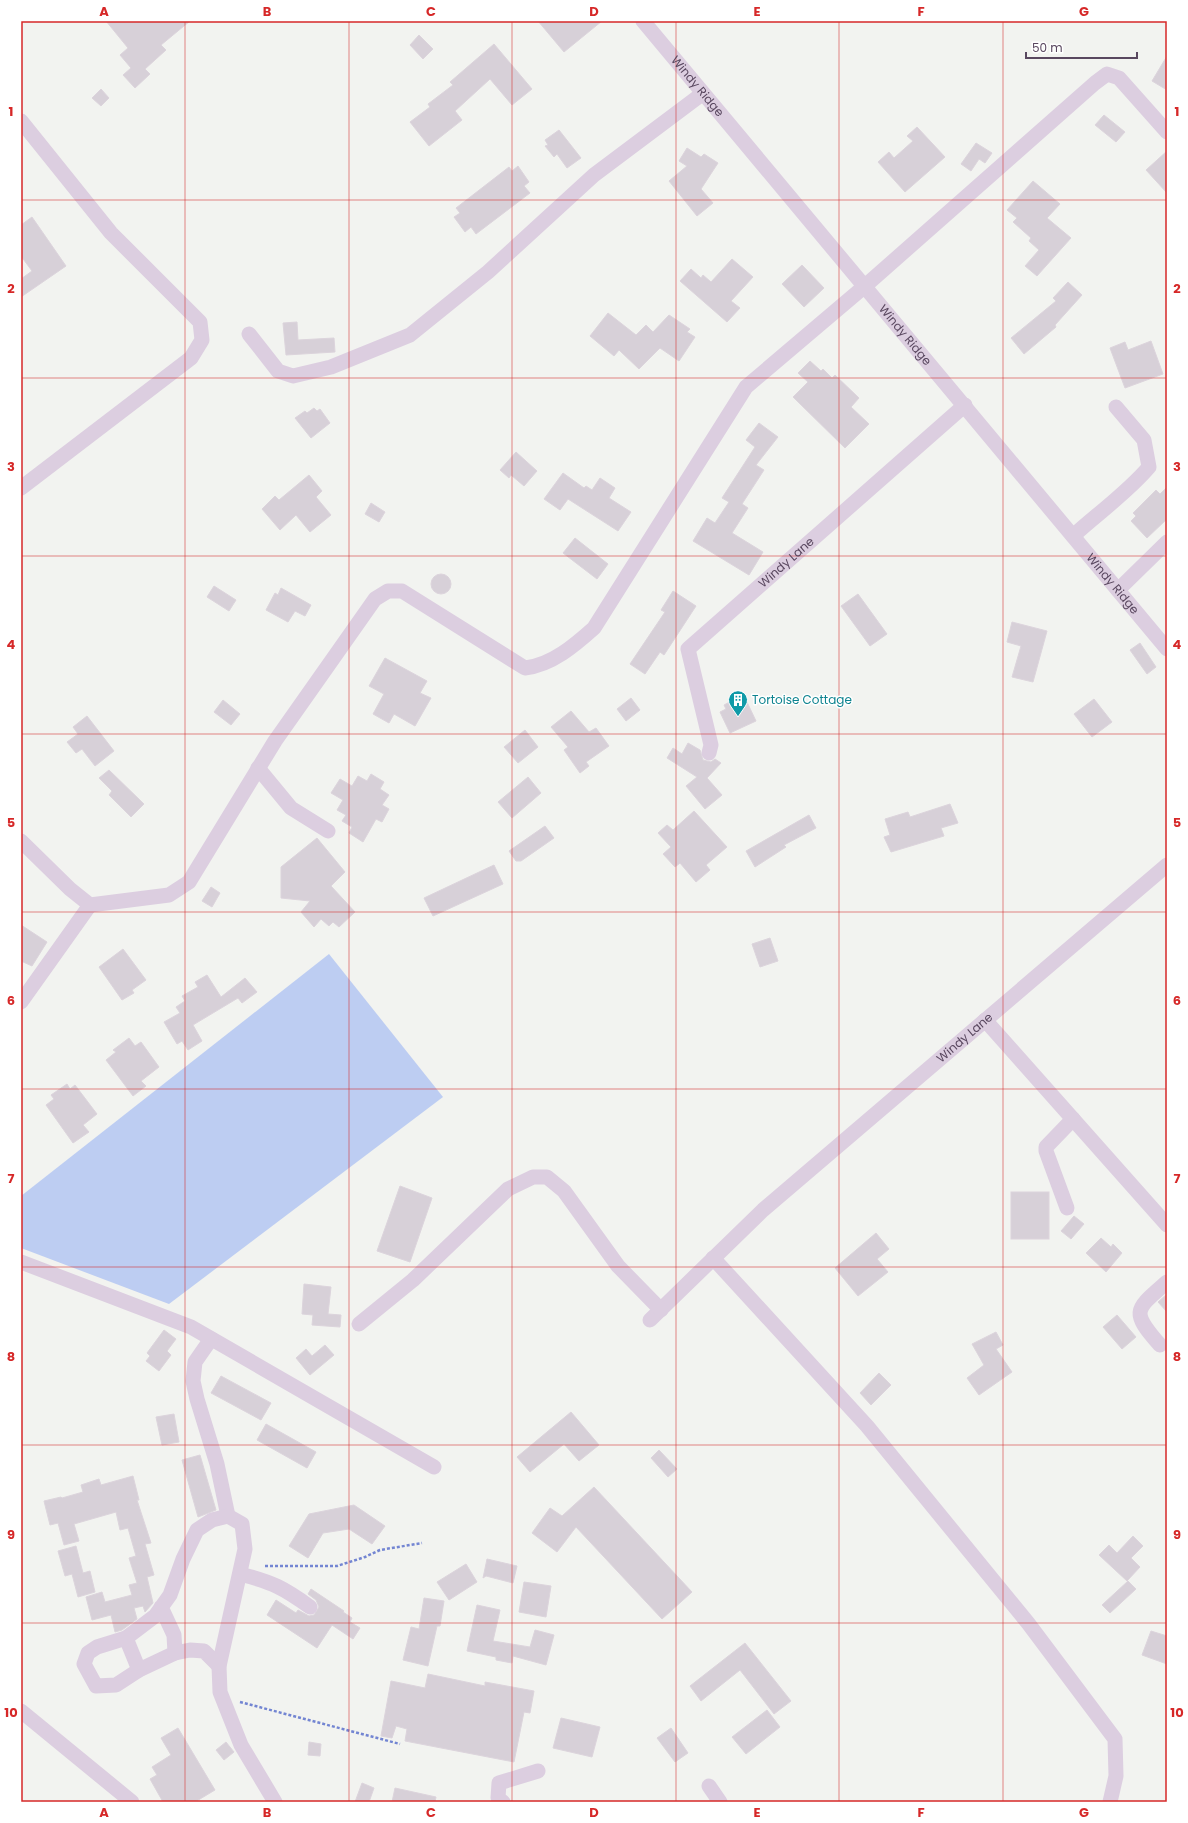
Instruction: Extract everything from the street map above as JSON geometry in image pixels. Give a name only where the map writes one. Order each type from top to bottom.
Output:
[{"type":"street","name":"Windy Ridge","points":[[643,21],[702,94],[865,286],[1167,649]]},
{"type":"street","points":[[21,841],[70,889],[90,905],[169,895],[181,889],[189,882],[275,741],[375,599],[388,591],[402,591],[525,668],[538,666],[573,646],[594,628],[746,387],[865,286],[1095,83],[1107,74],[1119,78],[1167,132]]},
{"type":"street","points":[[249,334],[278,371],[293,376],[331,367],[410,335],[488,272],[594,175],[702,94]]},
{"type":"street","points":[[21,121],[111,233],[200,322],[202,340],[191,358],[21,488]]},
{"type":"street","name":"Windy Lane","points":[[709,753],[711,745],[688,649],[964,405]]},
{"type":"street","points":[[1074,536],[1136,482],[1149,467],[1144,440],[1116,407]]},
{"type":"street","points":[[1118,590],[1167,542]]},
{"type":"street","points":[[258,768],[291,808],[328,831]]},
{"type":"street","name":"Windy Lane","points":[[650,1320],[763,1210],[1167,865]]},
{"type":"street","points":[[21,1002],[90,905]]},
{"type":"street","points":[[985,1020],[1167,1225]]},
{"type":"street","points":[[1067,1208],[1046,1151],[1048,1145],[1073,1119]]},
{"type":"street","points":[[359,1324],[413,1280],[508,1190],[533,1177],[547,1177],[564,1191],[618,1266],[661,1310]]},
{"type":"street","points":[[714,1258],[867,1426],[1028,1623],[1115,1739],[1116,1776],[1110,1802]]},
{"type":"street","points":[[21,1262],[191,1327],[434,1467]]},
{"type":"street","points":[[1160,1345],[1142,1325],[1139,1317],[1143,1303],[1167,1282]]},
{"type":"street","points":[[211,1339],[194,1362],[193,1381],[196,1399],[217,1464],[228,1516]]},
{"type":"street","points":[[219,1666],[204,1651],[190,1650],[175,1653],[139,1670],[116,1685],[96,1686],[84,1664],[88,1653],[97,1647],[126,1638],[155,1616],[170,1595],[183,1559],[197,1530],[212,1520],[228,1516],[242,1524],[245,1549],[219,1666],[220,1692],[241,1745],[275,1802]]},
{"type":"street","points":[[240,1574],[280,1586],[310,1607]]},
{"type":"street","points":[[161,1607],[174,1635],[175,1653]]},
{"type":"street","points":[[126,1638],[139,1670]]},
{"type":"street","points":[[21,1711],[132,1802]]},
{"type":"street","points":[[503,1802],[498,1798],[499,1783],[538,1771]]},
{"type":"street","points":[[709,1786],[720,1802]]},
{"type":"path","points":[[240,1574],[267,1565],[288,1567],[337,1566],[365,1557],[380,1550],[422,1543]]},
{"type":"path","points":[[220,1692],[242,1704],[400,1744]]},
{"type":"shaded area","points":[[329,954],[443,1097],[169,1304],[21,1248],[21,1196]]},
{"type":"building","points":[[106,21],[190,21],[161,45],[166,50],[145,69],[150,74],[135,88],[123,75],[131,68],[120,55],[128,48]]},
{"type":"building","points":[[538,21],[602,21],[564,52]]},
{"type":"building","points":[[419,35],[433,49],[423,59],[410,45]]},
{"type":"building","points":[[494,44],[532,89],[512,105],[490,79],[455,111],[462,120],[429,146],[410,122],[430,107],[428,104],[453,85],[450,82]]},
{"type":"building","points":[[1167,56],[1167,90],[1152,81]]},
{"type":"building","points":[[101,89],[109,98],[101,106],[92,98]]},
{"type":"building","points":[[1104,115],[1125,132],[1116,142],[1095,125]]},
{"type":"building","points":[[917,127],[945,157],[905,192],[878,162],[889,152],[894,158],[913,141],[907,136]]},
{"type":"building","points":[[559,130],[581,158],[567,168],[557,154],[554,157],[545,146],[548,145],[545,140]]},
{"type":"building","points":[[976,143],[992,153],[985,163],[979,159],[971,171],[961,164]]},
{"type":"building","points":[[687,148],[701,157],[704,154],[718,163],[701,189],[713,203],[697,216],[669,181],[687,166],[679,161]]},
{"type":"building","points":[[1167,151],[1167,193],[1146,170]]},
{"type":"building","points":[[518,166],[529,182],[524,186],[530,193],[476,234],[471,227],[465,232],[454,217],[460,213],[456,208],[509,167],[512,171]]},
{"type":"building","points":[[1033,181],[1060,204],[1047,218],[1071,238],[1037,276],[1025,266],[1039,250],[1029,241],[1031,238],[1013,222],[1017,218],[1007,210]]},
{"type":"building","points":[[32,217],[66,266],[21,297],[21,279],[32,271],[21,256],[21,225]]},
{"type":"building","points":[[732,259],[753,277],[731,301],[740,308],[727,322],[680,281],[691,269],[701,278],[703,275],[711,282]]},
{"type":"building","points":[[802,265],[824,288],[804,307],[782,284]]},
{"type":"building","points":[[1068,282],[1082,295],[1055,325],[1056,327],[1024,354],[1011,338],[1056,301],[1053,298]]},
{"type":"building","points":[[608,313],[636,335],[646,325],[653,332],[669,315],[690,329],[687,332],[695,337],[679,361],[660,348],[639,369],[619,350],[614,356],[590,336]]},
{"type":"building","points":[[297,322],[298,340],[334,338],[335,352],[286,355],[283,323]]},
{"type":"building","points":[[1151,341],[1163,374],[1125,388],[1110,348],[1125,342],[1128,350]]},
{"type":"building","points":[[810,361],[821,371],[823,369],[832,378],[835,375],[859,398],[851,407],[869,424],[845,448],[793,397],[808,382],[798,373]]},
{"type":"building","points":[[314,408],[317,411],[320,409],[330,423],[311,438],[295,418],[305,411],[307,413]]},
{"type":"building","points":[[759,423],[778,437],[756,465],[764,470],[742,504],[748,508],[732,533],[763,552],[749,575],[693,541],[707,518],[715,523],[729,502],[722,498],[755,447],[746,440]]},
{"type":"building","points":[[516,452],[537,471],[524,486],[511,475],[509,478],[500,470]]},
{"type":"building","points":[[563,473],[584,488],[586,486],[592,490],[600,478],[615,488],[609,498],[631,512],[618,531],[568,499],[560,510],[544,499]]},
{"type":"building","points":[[309,475],[322,491],[316,497],[331,515],[310,532],[296,515],[280,530],[262,509],[275,496],[279,500]]},
{"type":"building","points":[[1167,487],[1167,519],[1147,538],[1131,521],[1136,516],[1133,513],[1156,490],[1160,494]]},
{"type":"building","points":[[371,503],[385,512],[379,522],[365,514]]},
{"type":"building","points":[[575,538],[608,564],[597,579],[563,553]]},
{"type":"building","points":[[441,574],[448,577],[451,584],[448,591],[441,594],[434,591],[431,584],[434,577]]},
{"type":"building","points":[[214,586],[236,600],[229,611],[207,597]]},
{"type":"building","points":[[281,588],[311,605],[305,616],[295,611],[288,622],[266,610],[275,593],[278,595]]},
{"type":"building","points":[[673,591],[696,606],[664,655],[660,652],[645,674],[630,664],[665,612],[661,610]]},
{"type":"building","points":[[858,594],[887,634],[870,646],[841,606]]},
{"type":"building","points":[[1012,622],[1047,631],[1033,682],[1012,677],[1021,646],[1007,642]]},
{"type":"building","points":[[1140,643],[1156,667],[1147,674],[1130,650]]},
{"type":"building","points":[[385,658],[427,681],[420,693],[431,698],[415,726],[394,714],[389,723],[373,714],[384,694],[369,686]]},
{"type":"building","points":[[631,698],[640,710],[626,721],[617,709]]},
{"type":"building","name":"Tortoise Cottage","points":[[737,698],[739,703],[746,700],[756,721],[730,733],[720,712],[726,709],[724,705]]},
{"type":"building","points":[[1094,699],[1112,722],[1092,737],[1074,714]]},
{"type":"building","points":[[223,700],[240,714],[231,725],[214,712]]},
{"type":"building","points":[[571,711],[589,732],[596,728],[609,746],[586,762],[589,766],[580,773],[564,750],[568,747],[551,727]]},
{"type":"building","points":[[87,716],[114,751],[95,766],[82,749],[76,753],[67,742],[78,734],[73,727]]},
{"type":"building","points":[[525,730],[538,747],[518,763],[504,747]]},
{"type":"building","points":[[688,743],[700,750],[703,760],[711,762],[715,759],[721,763],[707,778],[722,795],[705,809],[686,786],[697,777],[667,758],[673,748],[682,754]]},
{"type":"building","points":[[109,770],[144,804],[131,817],[109,795],[112,791],[99,778]]},
{"type":"building","points":[[371,774],[384,782],[380,789],[389,795],[382,805],[389,809],[382,822],[376,819],[363,842],[349,833],[352,827],[342,821],[346,815],[337,810],[343,800],[331,793],[340,779],[352,786],[358,776],[367,781]]},
{"type":"building","points":[[528,777],[541,793],[512,818],[498,802]]},
{"type":"building","points":[[950,804],[958,823],[941,828],[944,836],[891,852],[884,837],[890,835],[885,819],[908,812],[910,817]]},
{"type":"building","points":[[694,811],[727,847],[706,865],[710,870],[696,882],[680,863],[675,867],[663,854],[671,847],[658,833],[667,825],[673,830]]},
{"type":"building","points":[[809,815],[816,828],[784,845],[786,847],[755,867],[746,851]]},
{"type":"building","points":[[545,826],[554,838],[521,861],[516,861],[509,851]]},
{"type":"building","points":[[317,838],[345,872],[331,886],[355,912],[339,927],[333,922],[329,926],[321,919],[314,927],[301,912],[310,901],[281,898],[281,867]]},
{"type":"building","points":[[494,865],[503,884],[433,916],[424,898]]},
{"type":"building","points":[[211,887],[220,893],[212,907],[202,901]]},
{"type":"building","points":[[21,925],[47,942],[32,966],[21,961]]},
{"type":"building","points":[[770,938],[778,961],[760,967],[752,944]]},
{"type":"building","points":[[123,949],[146,980],[132,990],[134,993],[122,1000],[99,967]]},
{"type":"building","points":[[207,975],[221,997],[245,978],[257,992],[242,1003],[238,998],[193,1025],[202,1041],[188,1050],[182,1041],[177,1044],[164,1022],[180,1013],[176,1007],[185,1001],[182,996],[198,987],[195,982]]},
{"type":"building","points":[[129,1038],[135,1046],[141,1042],[159,1067],[141,1081],[146,1086],[133,1096],[106,1060],[116,1052],[113,1050]]},
{"type":"building","points":[[67,1084],[70,1089],[75,1085],[97,1114],[83,1125],[89,1132],[73,1143],[46,1105],[54,1099],[51,1095]]},
{"type":"building","points":[[400,1186],[432,1198],[410,1262],[377,1251]]},
{"type":"building","points":[[1011,1192],[1049,1192],[1049,1239],[1011,1239]]},
{"type":"building","points":[[1074,1216],[1084,1224],[1071,1239],[1061,1231]]},
{"type":"building","points":[[876,1233],[889,1249],[877,1259],[888,1272],[858,1296],[835,1268]]},
{"type":"building","points":[[1101,1238],[1111,1247],[1113,1244],[1122,1253],[1106,1272],[1086,1253]]},
{"type":"building","points":[[304,1284],[331,1287],[328,1314],[341,1315],[340,1327],[312,1325],[313,1315],[302,1314]]},
{"type":"building","points":[[1167,1294],[1167,1312],[1158,1302]]},
{"type":"building","points":[[1117,1315],[1136,1337],[1122,1349],[1103,1327]]},
{"type":"building","points":[[164,1330],[176,1339],[167,1351],[171,1355],[159,1371],[146,1361],[150,1356],[147,1353]]},
{"type":"building","points":[[996,1332],[1003,1345],[996,1349],[1012,1372],[979,1395],[967,1378],[984,1365],[972,1344]]},
{"type":"building","points":[[325,1345],[334,1355],[310,1375],[296,1358],[306,1349],[312,1356]]},
{"type":"building","points":[[879,1373],[891,1385],[871,1405],[860,1393]]},
{"type":"building","points":[[221,1376],[271,1403],[261,1420],[211,1393]]},
{"type":"building","points":[[571,1412],[599,1445],[579,1461],[564,1444],[530,1472],[517,1457]]},
{"type":"building","points":[[174,1414],[179,1442],[162,1445],[156,1417]]},
{"type":"building","points":[[266,1424],[316,1452],[307,1468],[257,1440]]},
{"type":"building","points":[[659,1450],[677,1469],[668,1477],[651,1458]]},
{"type":"building","points":[[200,1455],[216,1510],[198,1517],[182,1460]]},
{"type":"building","points":[[133,1476],[139,1500],[137,1500],[151,1543],[145,1544],[154,1575],[147,1577],[153,1603],[145,1612],[143,1606],[134,1608],[137,1619],[122,1630],[115,1632],[111,1615],[92,1620],[86,1597],[102,1592],[105,1602],[132,1595],[129,1585],[137,1583],[129,1558],[136,1556],[128,1528],[120,1530],[116,1512],[74,1524],[79,1541],[64,1545],[58,1523],[50,1525],[44,1501],[83,1492],[81,1485],[99,1479],[101,1485]]},
{"type":"building","points":[[594,1487],[692,1592],[662,1619],[576,1527],[557,1552],[532,1533],[550,1508],[562,1516]]},
{"type":"building","points":[[354,1505],[385,1526],[372,1544],[349,1529],[323,1533],[308,1558],[289,1546],[309,1514]]},
{"type":"building","points":[[1133,1536],[1143,1546],[1131,1558],[1140,1567],[1127,1581],[1099,1555],[1109,1545],[1117,1553]]},
{"type":"building","points":[[76,1546],[83,1573],[90,1571],[95,1592],[78,1597],[72,1574],[65,1576],[58,1551]]},
{"type":"building","points":[[487,1559],[517,1566],[513,1583],[486,1576],[483,1578]]},
{"type":"building","points":[[466,1564],[477,1582],[449,1600],[437,1582]]},
{"type":"building","points":[[1128,1581],[1136,1589],[1110,1613],[1102,1605]]},
{"type":"building","points":[[524,1582],[551,1586],[546,1617],[519,1612]]},
{"type":"building","points":[[311,1589],[352,1618],[350,1622],[360,1628],[353,1639],[332,1625],[317,1648],[267,1615],[276,1600],[296,1613],[298,1610],[309,1616],[314,1615],[319,1607],[316,1600],[308,1594]]},
{"type":"building","points":[[424,1598],[444,1601],[440,1626],[437,1626],[428,1666],[403,1660],[411,1627],[419,1629]]},
{"type":"building","points":[[477,1605],[500,1610],[493,1641],[530,1647],[535,1630],[554,1635],[546,1665],[513,1656],[512,1663],[496,1660],[496,1657],[467,1651]]},
{"type":"building","points":[[1151,1631],[1167,1636],[1167,1664],[1142,1655]]},
{"type":"building","points":[[745,1643],[791,1701],[774,1714],[740,1670],[701,1701],[690,1686]]},
{"type":"building","points":[[428,1674],[485,1686],[485,1682],[534,1691],[530,1713],[524,1712],[514,1762],[405,1741],[407,1729],[396,1726],[392,1738],[381,1736],[391,1681],[425,1688]]},
{"type":"building","points":[[767,1710],[780,1727],[746,1754],[732,1737]]},
{"type":"building","points":[[561,1718],[600,1727],[592,1757],[553,1748]]},
{"type":"building","points":[[178,1728],[215,1790],[195,1802],[163,1802],[150,1779],[157,1775],[152,1767],[171,1755],[161,1738]]},
{"type":"building","points":[[671,1728],[688,1753],[675,1762],[657,1738]]},
{"type":"building","points":[[226,1742],[234,1752],[224,1760],[216,1750]]},
{"type":"building","points":[[309,1742],[321,1744],[320,1756],[308,1755]]},
{"type":"building","points":[[362,1783],[374,1788],[369,1802],[355,1802]]},
{"type":"building","points":[[395,1788],[436,1797],[435,1802],[392,1802]]},
{"type":"place","name":"Tortoise Cottage","points":[[738,717]]}]
